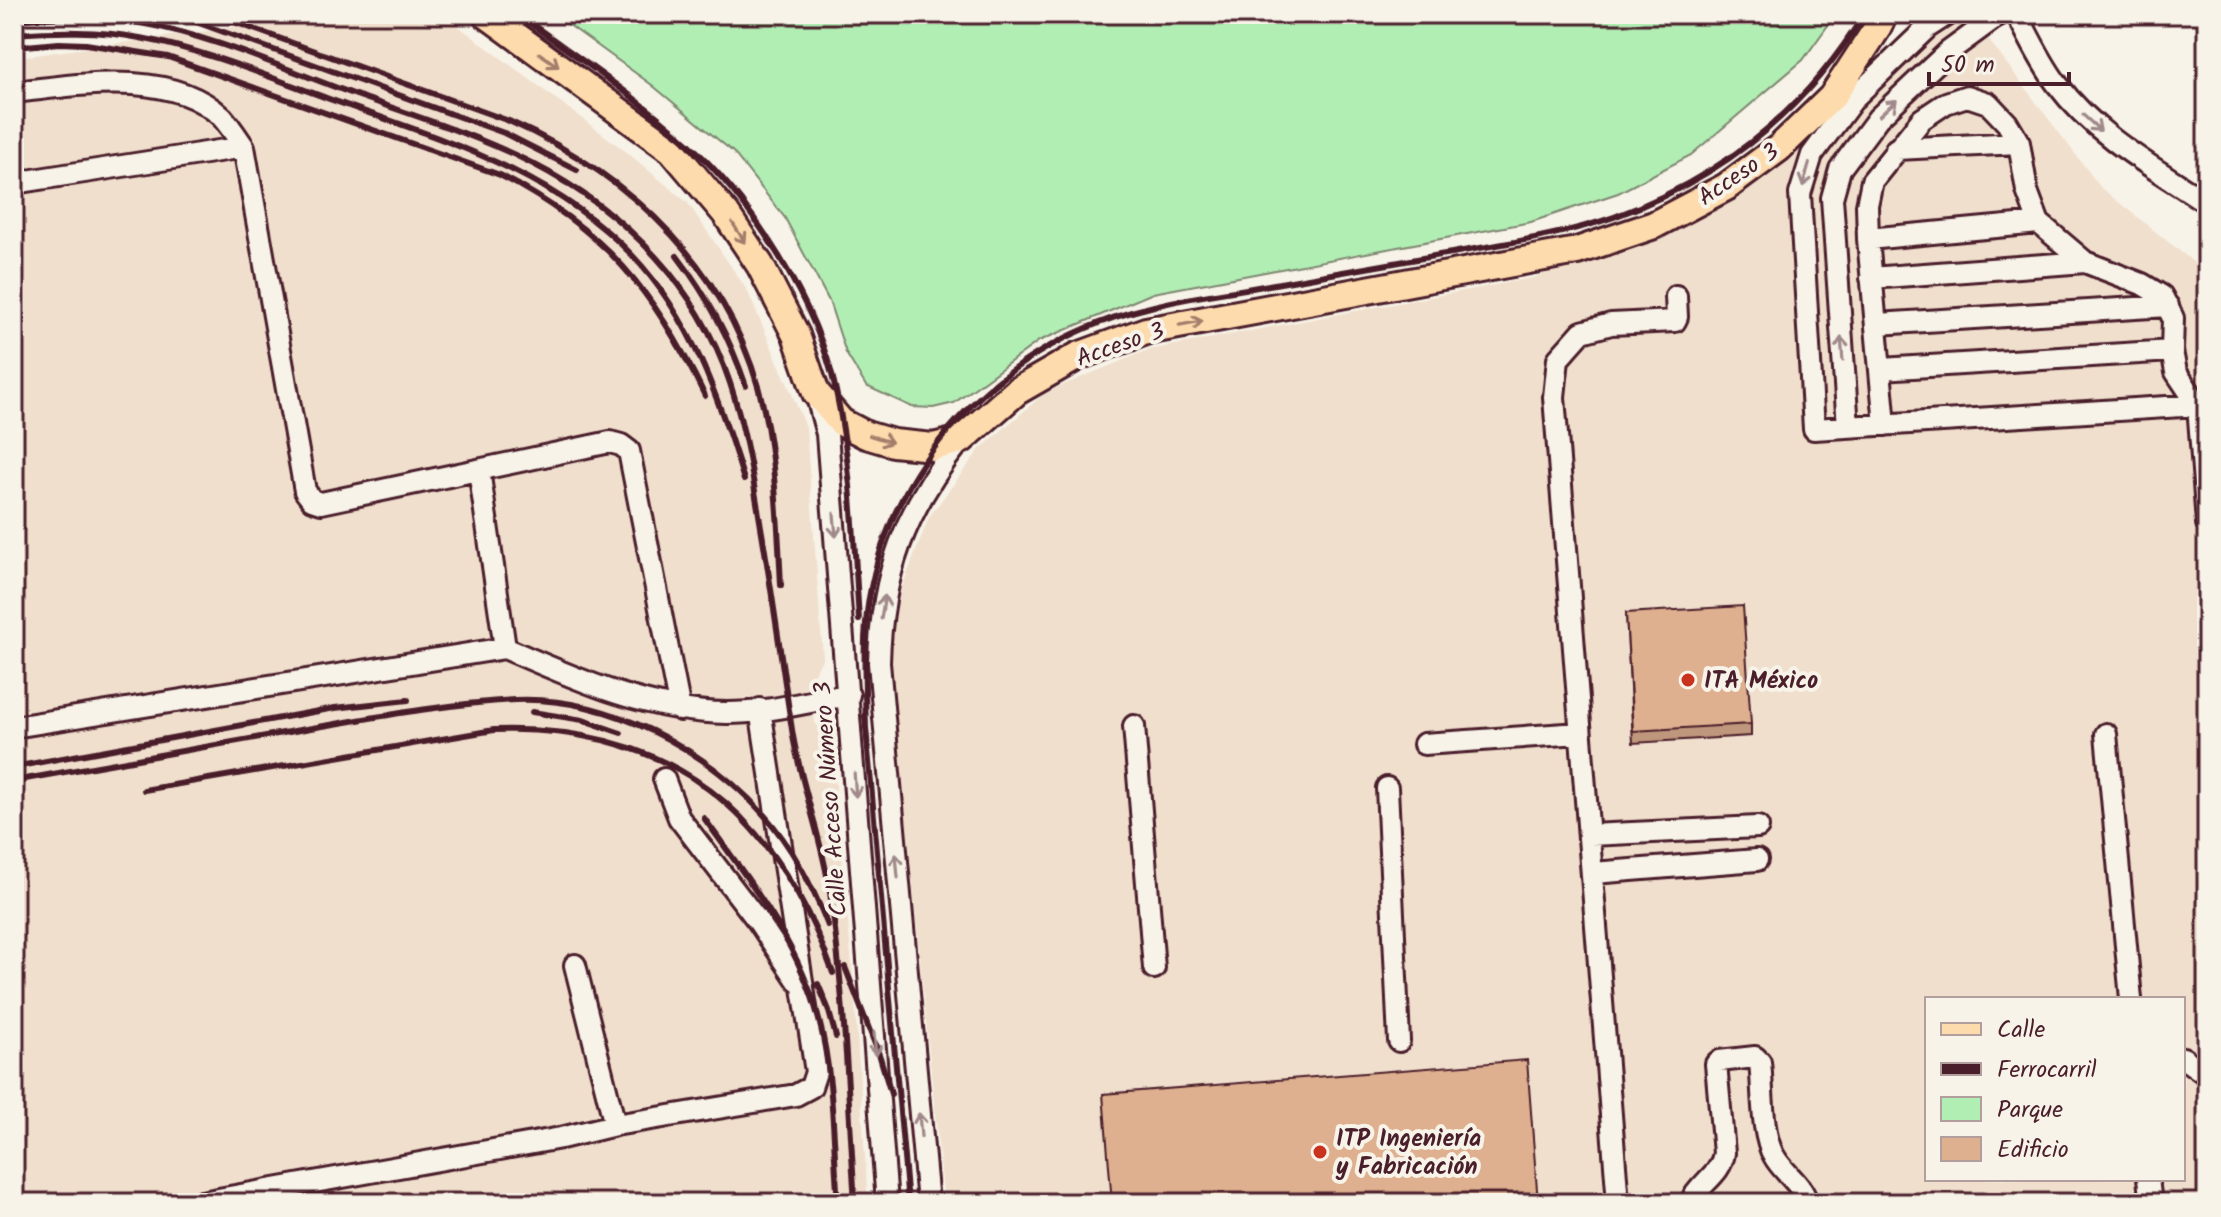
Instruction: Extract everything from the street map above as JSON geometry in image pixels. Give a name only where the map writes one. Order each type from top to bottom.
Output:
[{"type":"main road","points":[[486,14],[672,150],[726,214],[760,265],[796,335],[816,393],[841,422],[866,435],[914,447],[933,447],[961,440]]},
{"type":"main road","name":"Acceso 3","points":[[961,440],[1017,391],[1078,356],[1146,331],[1577,251],[1654,225],[1726,187],[1779,148],[1832,97],[1884,14]]},
{"type":"street","points":[[1948,14],[1928,27],[1855,97],[1812,155],[1800,194],[1814,429],[2198,405]]},
{"type":"street","points":[[1848,427],[1832,198],[1840,169],[1878,118],[1948,52],[2000,14]]},
{"type":"street","points":[[2017,14],[2054,82],[2078,110],[2111,140],[2207,203]]},
{"type":"street","points":[[14,92],[109,82],[158,87],[192,99],[221,116],[244,147],[305,491],[312,500],[321,503],[610,442],[629,451],[680,710]]},
{"type":"street","points":[[1885,425],[1868,239],[1867,205],[1872,181],[1922,119],[1946,103],[1967,96],[1988,103],[2007,123],[2019,143],[2027,191],[2039,223],[2085,262],[2142,284],[2162,296],[2168,306],[2173,318],[2172,351],[2176,372],[2198,405],[2207,523]]},
{"type":"street","points":[[1896,149],[2019,143]]},
{"type":"street","points":[[14,183],[244,147]]},
{"type":"street","points":[[1868,239],[2039,223]]},
{"type":"street","points":[[1871,278],[2085,262]]},
{"type":"street","points":[[1618,1203],[1554,397],[1558,359],[1582,332],[1611,324],[1675,321],[1676,296]]},
{"type":"street","points":[[1877,324],[2168,306]]},
{"type":"street","points":[[1881,369],[2172,351]]},
{"type":"street","name":"Calle Acceso Número 3","points":[[816,393],[827,434],[887,1203]]},
{"type":"street","points":[[928,1203],[880,679],[880,626],[894,559],[913,510],[934,473],[961,440]]},
{"type":"street","points":[[479,470],[505,648]]},
{"type":"street","points":[[14,727],[505,648],[584,681],[680,710],[730,713],[849,695]]},
{"type":"street","points":[[196,1203],[561,1138],[615,1125],[796,1095],[811,1087],[816,1072],[760,709]]},
{"type":"street","points":[[1134,726],[1154,968]]},
{"type":"street","points":[[1424,744],[1580,733]]},
{"type":"street","points":[[2106,734],[2131,997]]},
{"type":"street","points":[[664,779],[679,818],[758,921],[802,988]]},
{"type":"street","points":[[1387,788],[1399,1041]]},
{"type":"street","points":[[1590,835],[1758,827]]},
{"type":"street","points":[[1593,873],[1757,860]]},
{"type":"street","points":[[575,965],[615,1125]]},
{"type":"street","points":[[1690,1203],[1694,1194],[1723,1162],[1716,1064],[1719,1061],[1755,1057],[1760,1062],[1768,1140],[1773,1156],[1803,1192],[1807,1203]]},
{"type":"street","points":[[2185,1059],[2207,1075]]},
{"type":"street","points":[[2148,1181],[2151,1203]]},
{"type":"shaded area","points":[[327,14],[442,14],[624,150],[688,203],[747,290],[806,427],[823,658],[810,680],[815,723],[832,742],[854,989],[868,1203],[14,1203],[14,58]]},
{"type":"shaded area","points":[[1933,14],[1969,14],[2101,188],[2207,273],[2207,1203],[944,1203],[887,626],[929,517],[980,449],[1046,392],[1148,350],[1532,278],[1659,235],[1778,157]]},
{"type":"green space","points":[[554,14],[1836,14],[1803,60],[1691,155],[1618,193],[1531,222],[1153,293],[1039,341],[954,403],[933,408],[912,407],[866,386],[846,353],[829,301],[785,218],[733,152],[652,85]]},
{"type":"building","name":"ITA México","points":[[1743,606],[1751,724],[1633,731],[1626,613]]},
{"type":"building","name":"ITP Ingeniería y Fabricación","points":[[1527,1060],[1538,1203],[1112,1203],[1103,1094]]},
{"type":"railway","points":[[167,14],[504,133],[577,170]]},
{"type":"railway","points":[[212,14],[509,121],[597,170],[636,200],[672,235],[703,273],[729,315],[750,361],[764,410],[771,453],[781,585]]},
{"type":"railway","points":[[518,14],[688,143],[736,195],[779,256],[814,324],[836,391],[852,505],[859,620]]},
{"type":"railway","points":[[866,728],[865,647],[869,598],[880,552],[898,508],[920,468],[948,430],[980,397],[1016,368],[1056,343],[1099,323],[1155,306],[1548,235],[1614,217],[1653,201],[1725,161],[1788,110],[1816,81],[1864,14]]},
{"type":"railway","points":[[14,20],[93,18],[124,20],[167,29],[249,54],[479,139],[554,175],[589,198],[656,257],[681,288],[702,319],[718,351],[748,452],[793,736],[830,892],[843,1008],[855,1203]]},
{"type":"railway","points":[[14,34],[109,34],[164,43],[211,56],[488,158],[564,199],[632,255],[671,305],[701,361],[744,480]]},
{"type":"railway","points":[[14,47],[86,44],[168,57],[500,175],[569,218],[623,266],[666,324],[705,396]]},
{"type":"railway","points":[[677,256],[717,318],[746,386]]},
{"type":"railway","points":[[14,767],[335,708],[408,700]]},
{"type":"railway","points":[[14,781],[434,708],[515,700],[550,701],[585,707],[619,717],[684,748],[741,791],[775,828],[793,855],[809,882],[828,926]]},
{"type":"railway","points":[[532,712],[583,720],[621,733]]},
{"type":"railway","points":[[865,716],[908,1203]]},
{"type":"railway","points":[[144,790],[494,730],[557,732],[613,743],[663,762],[708,788],[747,823],[780,866],[809,916],[833,973]]},
{"type":"railway","points":[[704,818],[771,914],[810,992],[828,1064],[838,1203]]},
{"type":"railway","points":[[845,967],[891,1094]]},
{"type":"railway","points":[[818,984],[836,1037]]},
{"type":"place","name":"ITA México","points":[[1688,680]]},
{"type":"place","name":"ITP Ingeniería y Fabricación","points":[[1320,1152]]}]
